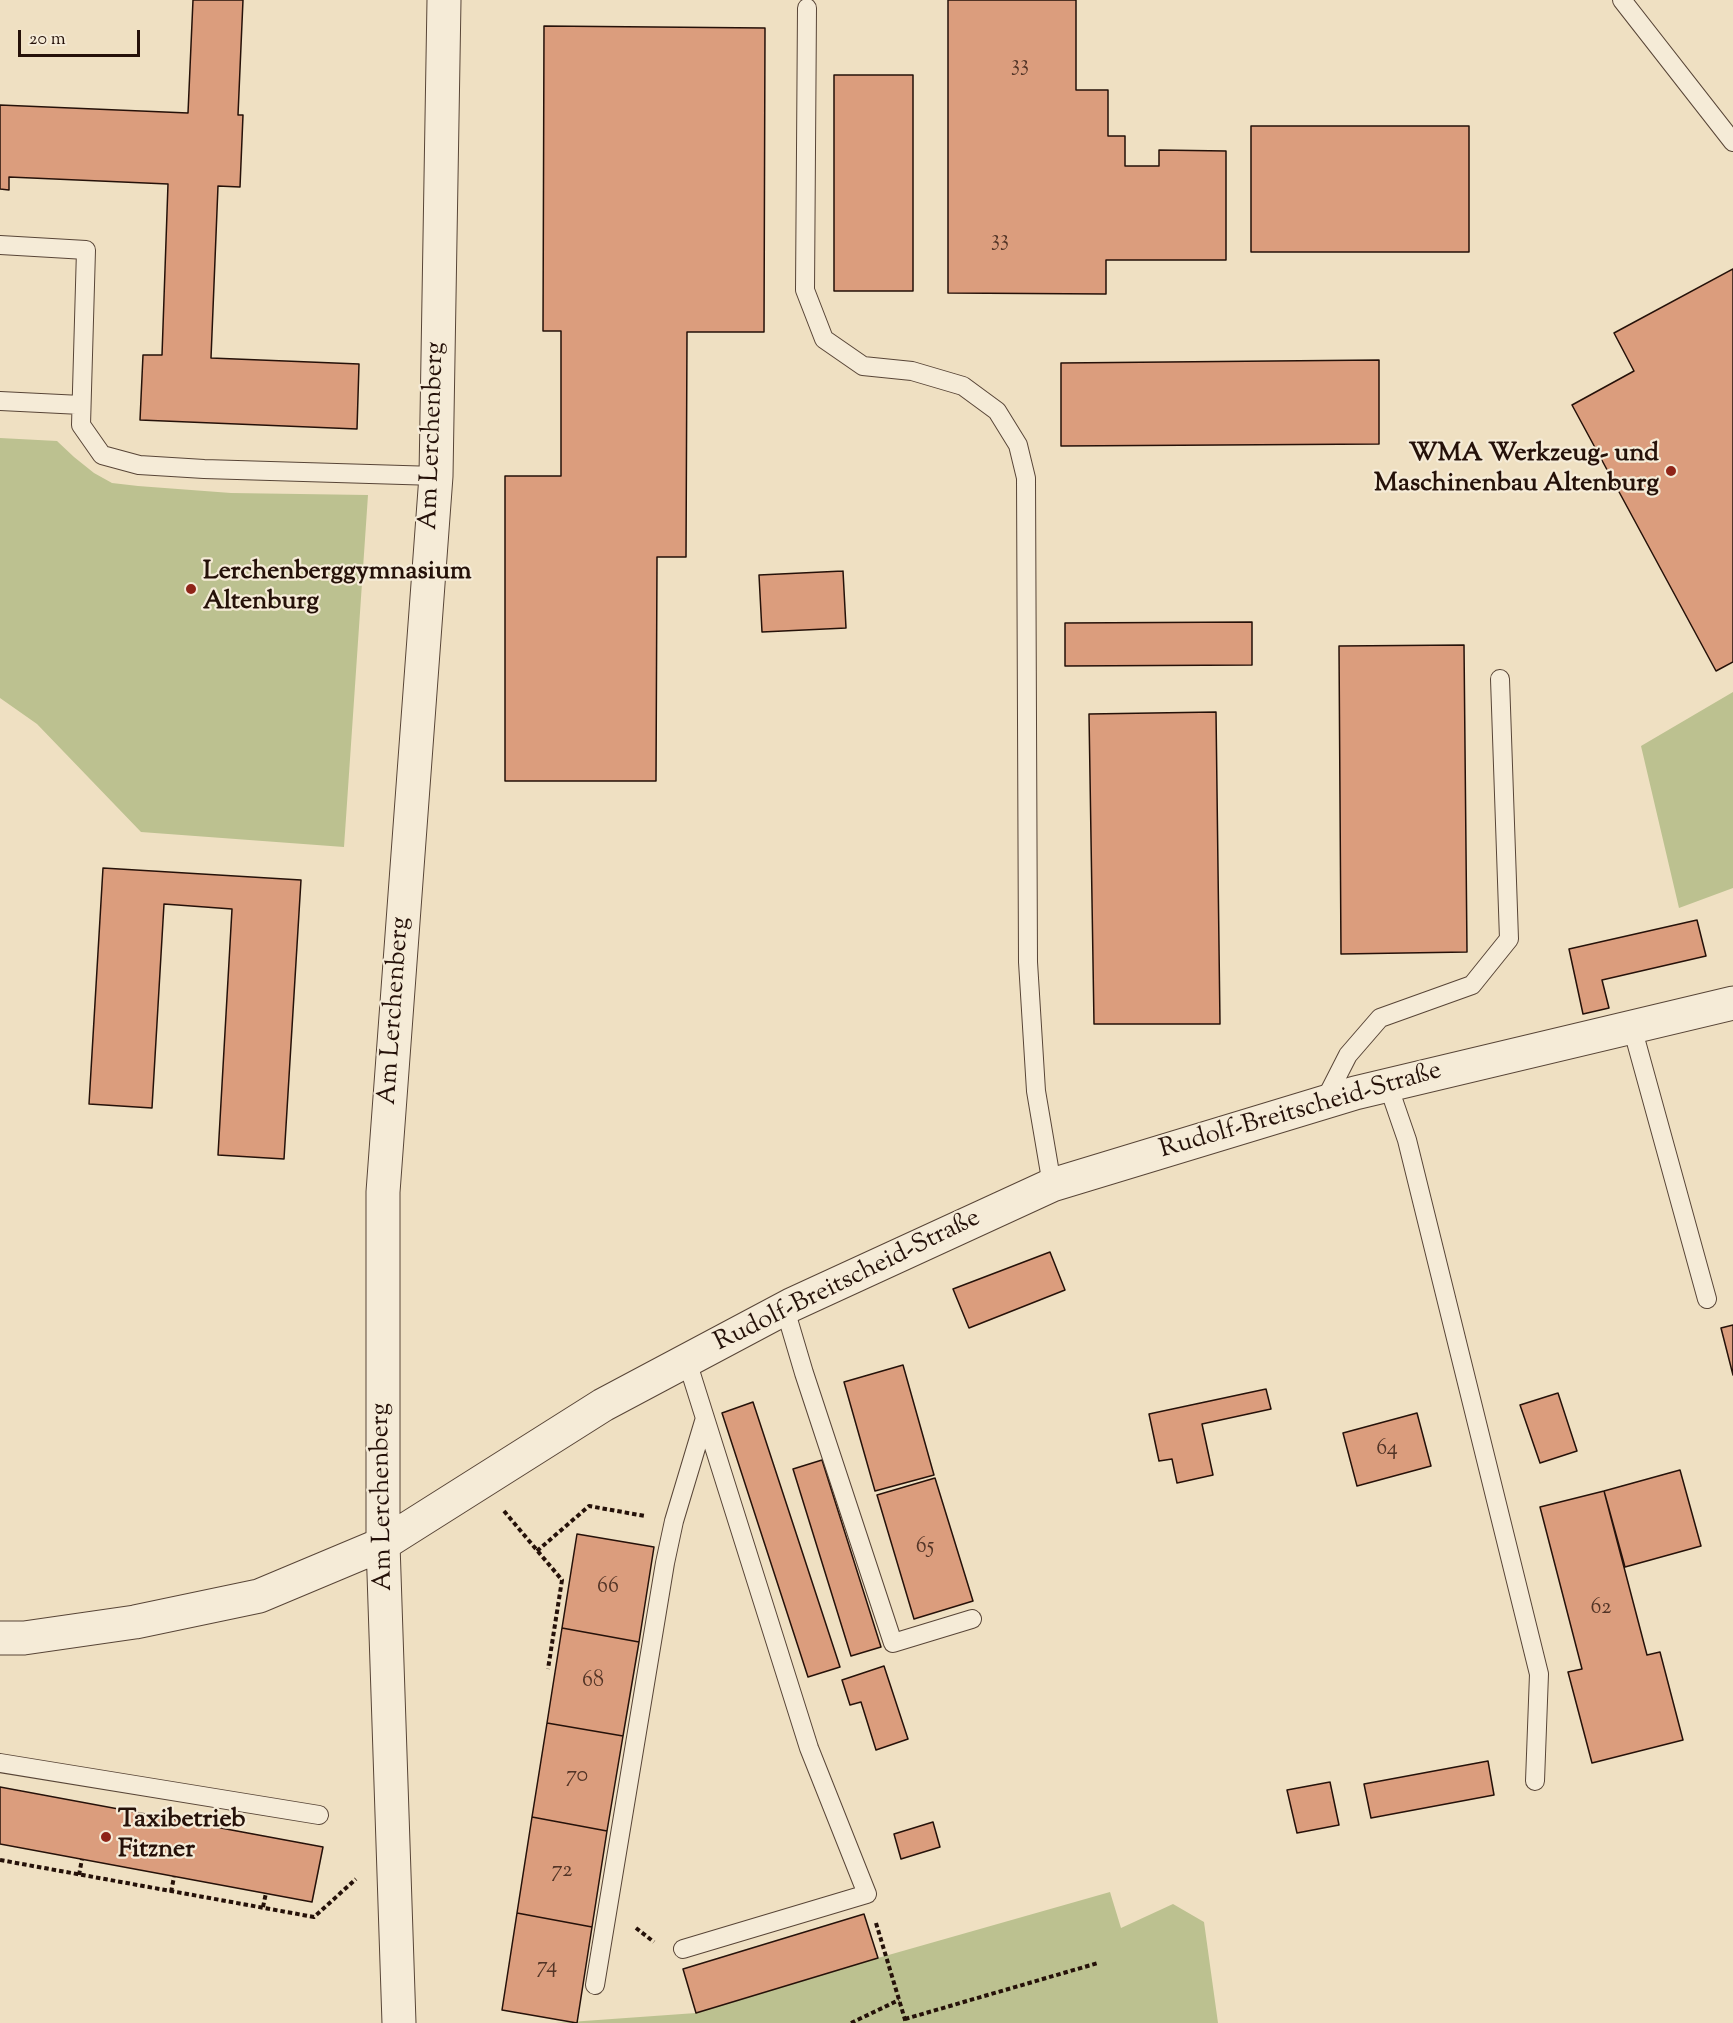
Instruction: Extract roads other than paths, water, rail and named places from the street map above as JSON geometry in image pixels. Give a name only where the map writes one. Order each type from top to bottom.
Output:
[{"type":"street","name":"Am Lerchenberg","points":[[399,2023],[383,1544],[383,1192],[435,476],[444,0]]},
{"type":"street","name":"Rudolf-Breitscheid-Straße","points":[[0,1638],[24,1638],[135,1622],[259,1596],[383,1544],[603,1405],[784,1309],[1052,1185],[1324,1102],[1733,1003]]},
{"type":"lane","points":[[1622,0],[1733,142]]},
{"type":"lane","points":[[807,8],[805,290],[824,339],[863,366],[912,371],[963,386],[998,411],[1018,445],[1026,478],[1028,962],[1036,1091],[1052,1185]]},
{"type":"lane","points":[[0,245],[86,250],[81,425],[102,455],[139,465],[435,476]]},
{"type":"lane","points":[[0,401],[81,405]]},
{"type":"lane","points":[[1324,1102],[1348,1055],[1380,1018],[1472,985],[1509,939],[1500,680]]},
{"type":"lane","points":[[1632,1027],[1707,1299]]},
{"type":"lane","points":[[1388,1085],[1407,1140],[1539,1674],[1535,1781]]},
{"type":"lane","points":[[784,1309],[893,1643],[972,1618]]},
{"type":"lane","points":[[683,1949],[867,1894],[809,1748],[687,1360]]},
{"type":"lane","points":[[595,1985],[665,1563],[674,1521],[705,1418]]},
{"type":"lane","points":[[0,1763],[319,1815]]},
{"type":"place","name":"WMA Werkzeug- und Maschinenbau Altenburg","points":[[1671,471]]},
{"type":"place","name":"Lerchenberggymnasium Altenburg","points":[[191,589]]},
{"type":"place","name":"Taxibetrieb Fitzner","points":[[106,1837]]}]
